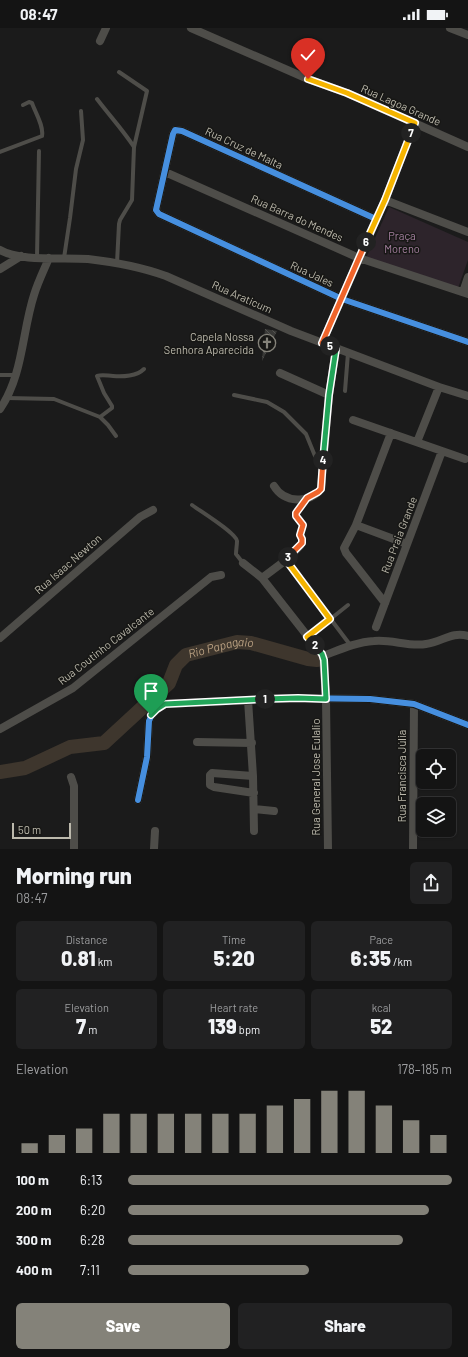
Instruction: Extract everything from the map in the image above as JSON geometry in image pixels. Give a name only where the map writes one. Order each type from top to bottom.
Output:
[{"type":"street","points":[[100,41],[106,28]]},
{"type":"street","name":"Rua Lagoa Grande","points":[[191,28],[308,79],[347,93],[468,147]]},
{"type":"street","points":[[450,28],[468,35]]},
{"type":"street","points":[[322,343],[385,200],[415,123]]},
{"type":"street","name":"Rua Cruz de Malta","points":[[156,208],[173,134],[175,130],[179,130],[376,219]]},
{"type":"street","name":"Rua Barra do Mendes","points":[[165,172],[359,258],[466,293]]},
{"type":"street","points":[[385,200],[468,232]]},
{"type":"street","name":"Rua Jales","points":[[156,208],[156,212],[159,214],[342,299],[468,342]]},
{"type":"street","name":"Rua Araticum","points":[[0,250],[7,254],[20,256],[37,258],[88,259],[146,269],[166,276],[291,331],[336,349],[439,387],[468,396]]},
{"type":"street","points":[[0,269],[20,256]]},
{"type":"street","points":[[0,409],[7,398],[16,375],[34,295],[49,258]]},
{"type":"street","points":[[466,293],[468,276]]},
{"type":"street","points":[[274,486],[278,492],[292,499],[298,500],[307,498],[321,489],[329,395],[336,349]]},
{"type":"street","points":[[280,373],[329,395]]},
{"type":"street","points":[[417,442],[439,387]]},
{"type":"street","points":[[353,420],[465,458]]},
{"type":"street","points":[[385,603],[346,553],[344,548],[356,525],[391,433]]},
{"type":"street","name":"Rua Praia Grande","points":[[376,627],[442,450]]},
{"type":"street","name":"Rua Isaac Newton","points":[[0,638],[140,517],[153,510]]},
{"type":"street","points":[[356,525],[407,544]]},
{"type":"street","points":[[262,578],[286,560],[300,546]]},
{"type":"street","points":[[243,563],[262,578],[323,656],[351,646],[374,641],[425,644],[452,635],[463,634],[468,636]]},
{"type":"street","name":"Rua Coutinho Cavalcante","points":[[0,729],[73,688],[211,577],[221,576]]},
{"type":"street","name":"Rua General Jose Eulalio","points":[[323,656],[326,699],[328,849]]},
{"type":"street","points":[[138,800],[147,757],[149,721],[151,715],[165,704],[298,698],[370,699],[414,704],[468,725]]},
{"type":"street","points":[[248,700],[252,743],[254,831]]},
{"type":"street","name":"Rua Francisca Júlia","points":[[413,849],[414,704]]},
{"type":"street","points":[[197,742],[252,743]]},
{"type":"street","points":[[253,776],[212,773],[209,778],[210,785],[214,787],[254,793]]},
{"type":"street","points":[[70,777],[74,786],[74,849]]},
{"type":"street","points":[[254,809],[274,811]]},
{"type":"street","points":[[154,849],[155,831]]},
{"type":"lane","points":[[117,263],[119,224],[131,202],[134,147],[147,92],[119,72]]},
{"type":"lane","points":[[97,99],[134,147]]},
{"type":"lane","points":[[0,152],[42,136],[40,125],[32,103],[29,102],[23,105]]},
{"type":"lane","points":[[64,258],[76,169],[84,136],[81,111]]},
{"type":"lane","points":[[37,258],[39,151]]},
{"type":"lane","points":[[345,391],[348,353]]},
{"type":"lane","points":[[100,417],[112,408],[112,406],[104,393],[97,376],[120,376],[139,372],[144,369]]},
{"type":"lane","points":[[0,375],[16,375]]},
{"type":"lane","points":[[234,395],[267,402],[284,412],[306,434],[316,456],[323,460]]},
{"type":"lane","points":[[7,398],[54,399],[100,417],[116,436]]},
{"type":"lane","points":[[300,546],[302,541],[300,535],[303,525],[296,516],[296,513],[307,498]]},
{"type":"lane","points":[[192,506],[235,537],[237,542],[236,554],[243,563]]},
{"type":"lane","points":[[286,560],[351,646]]},
{"type":"lane","points":[[307,637],[348,605]]},
{"type":"green space","name":"Praça Moreno","points":[[389,207],[468,242],[468,260],[458,288],[366,258]]},
{"type":"building","name":"Capela Nossa Senhora Aparecida","points":[[265,329],[277,331],[262,361],[262,360]]},
{"type":"waterway","name":"Rio Papagaio","points":[[0,772],[25,768],[70,747],[104,743],[169,683],[176,665],[186,655],[237,642],[251,643],[308,659],[317,660]]},
{"type":"cycle path","points":[[376,219],[182,131],[175,130],[156,210],[159,214],[342,299],[468,342]]},
{"type":"cycle path","points":[[138,800],[147,757],[149,721],[155,711],[165,704],[298,698],[370,699],[414,704],[468,725]]},
{"type":"place","name":"Capela Nossa Senhora Aparecida","points":[[267,343]]},
{"type":"route","points":[[151,715],[165,704],[298,698],[326,699],[325,667],[323,656],[307,637],[330,619],[286,560],[302,543],[300,535],[303,525],[296,516],[296,513],[307,498],[318,492],[322,486],[329,395],[336,349],[322,343],[385,200],[415,123],[347,93],[308,79]]}]
